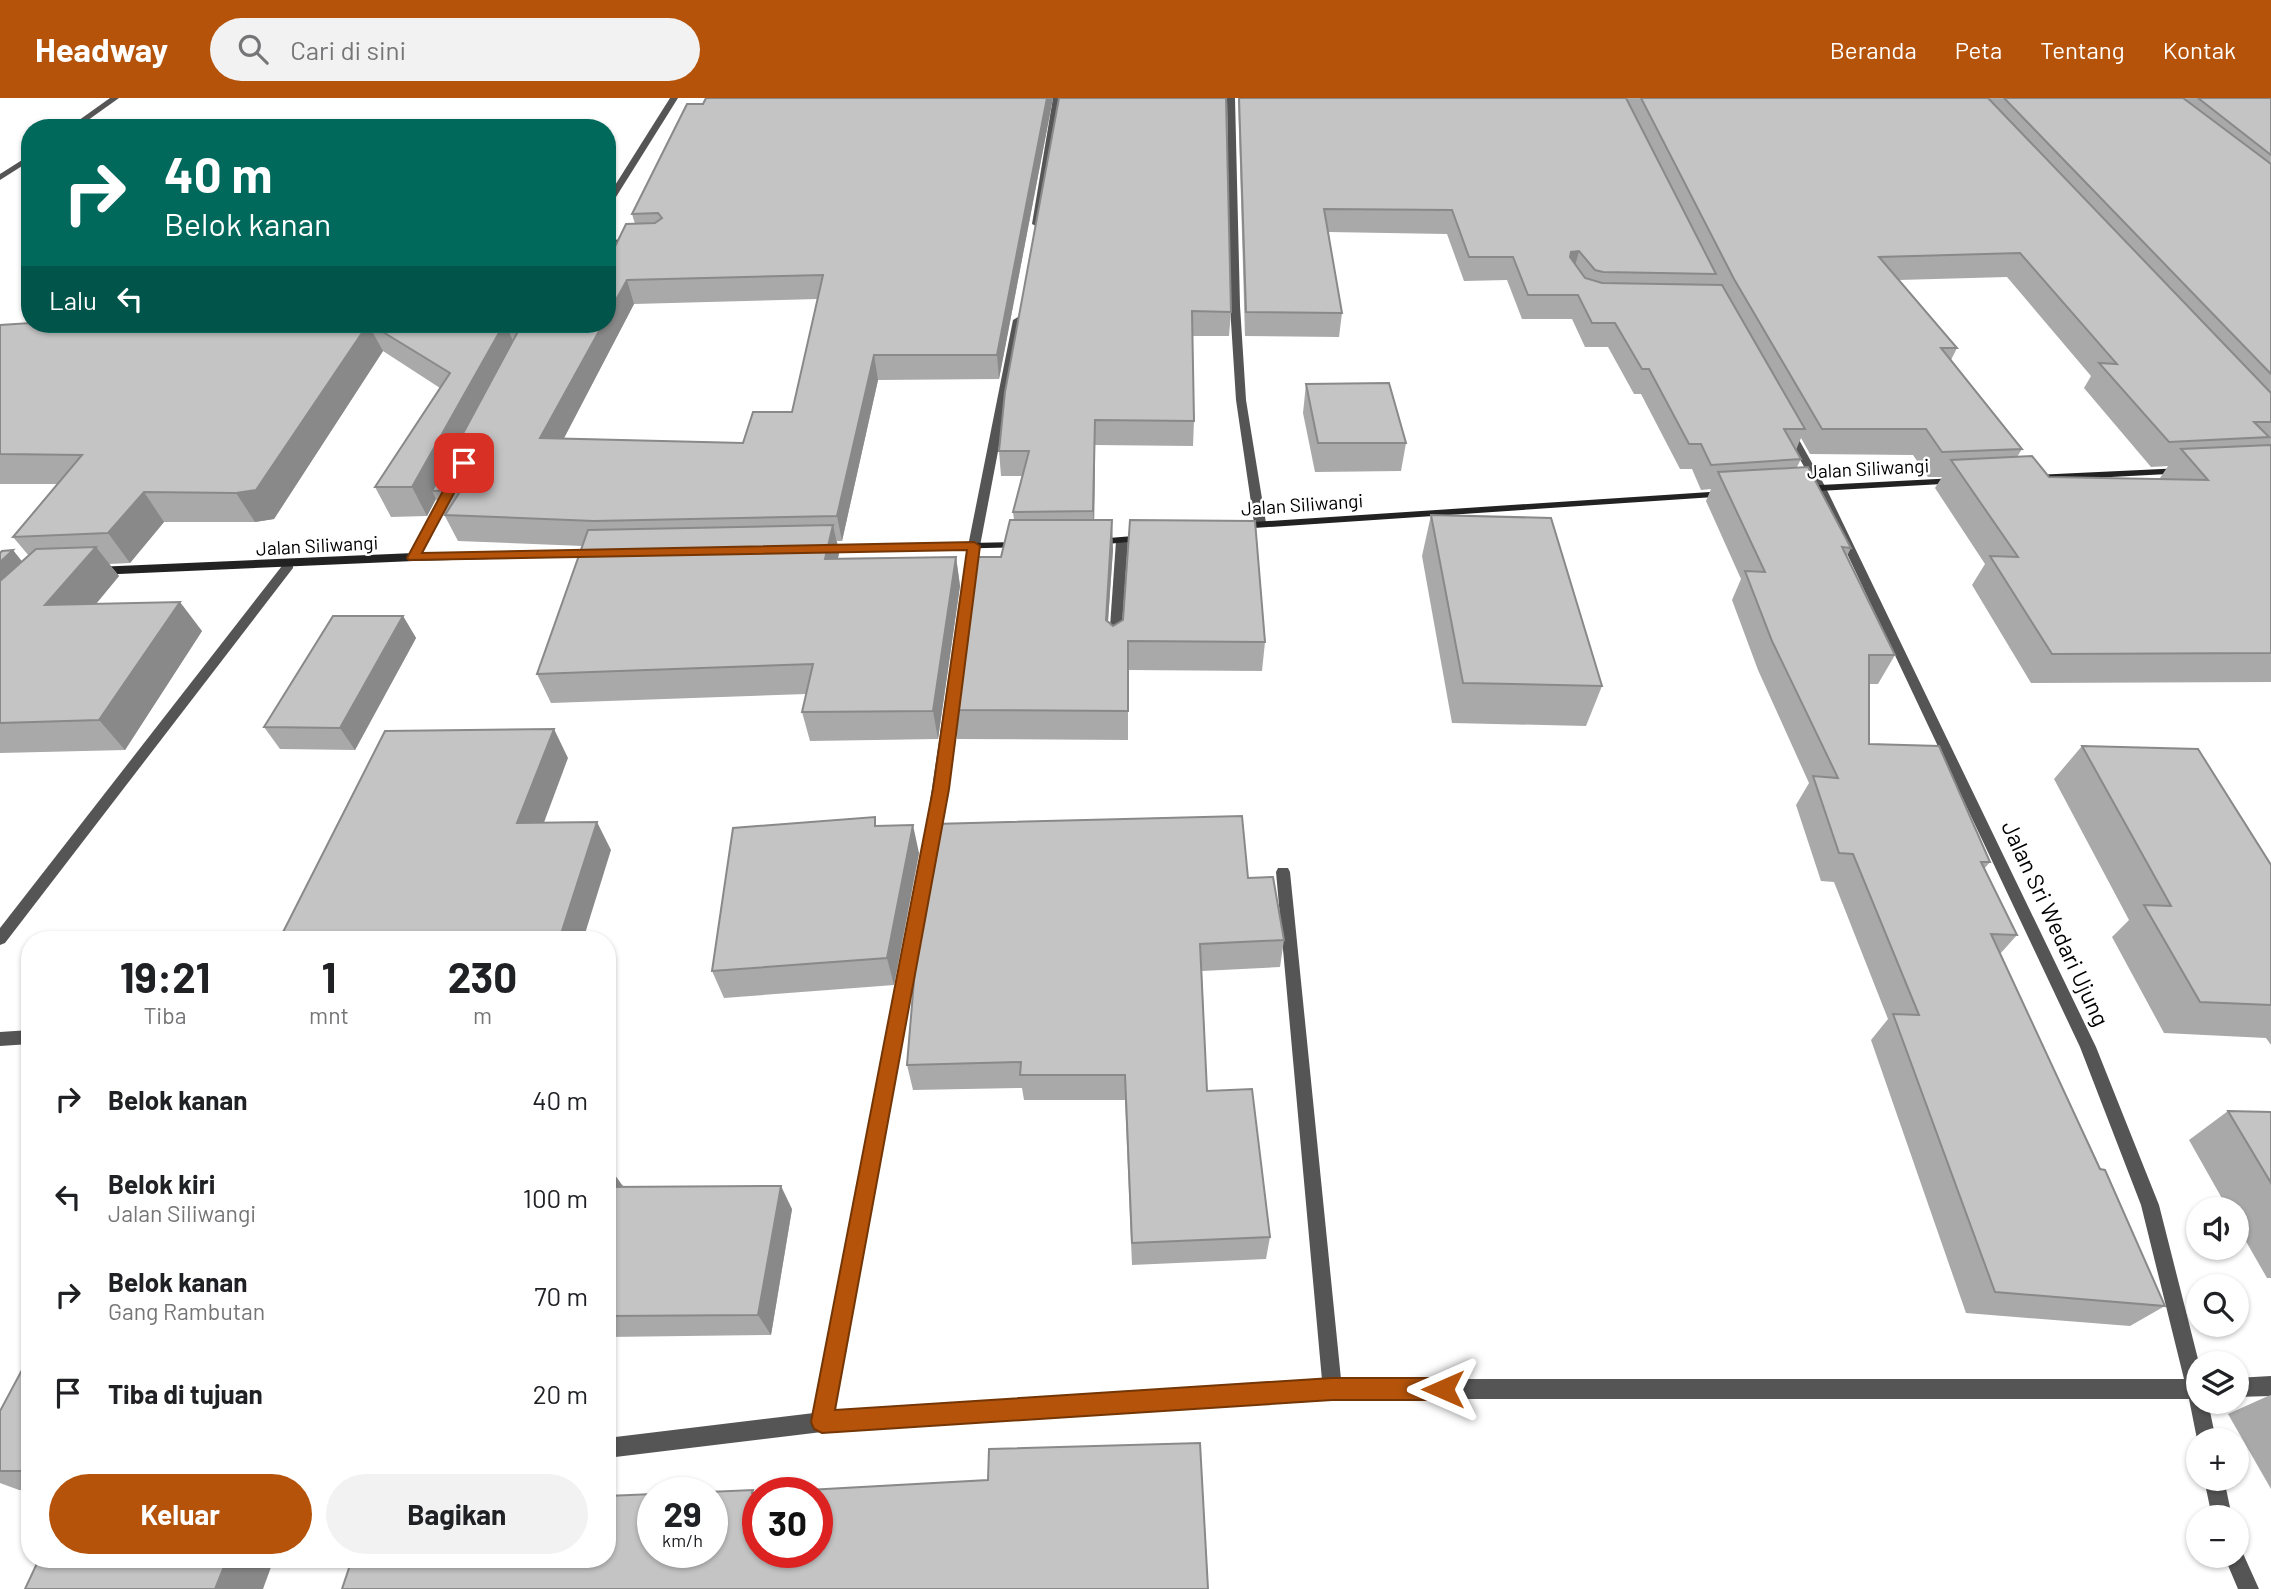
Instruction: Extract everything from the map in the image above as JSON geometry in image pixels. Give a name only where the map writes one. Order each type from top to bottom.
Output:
[{"type":"street","points":[[85,119],[115,98]]},
{"type":"street","points":[[616,191],[674,98]]},
{"type":"street","points":[[1035,230],[1057,98]]},
{"type":"street","points":[[1231,98],[1235,306],[1241,400],[1260,523]]},
{"type":"street","points":[[0,178],[21,163]]},
{"type":"street","points":[[616,243],[648,242]]},
{"type":"street","points":[[928,858],[941,789],[974,546],[1020,309]]},
{"type":"street","name":"Jalan Sri Wedari Ujung","points":[[1782,419],[1821,488],[2088,1047],[2150,1205],[2187,1351]]},
{"type":"street","points":[[2025,478],[2189,471]]},
{"type":"street","points":[[414,558],[457,475]]},
{"type":"street","name":"Jalan Siliwangi","points":[[1793,489],[1971,481]]},
{"type":"street","name":"Jalan Siliwangi","points":[[1233,527],[1260,523],[1739,493]]},
{"type":"street","points":[[1082,543],[1163,536]]},
{"type":"street","points":[[1115,649],[1122,541]]},
{"type":"street","points":[[810,550],[1028,544]]},
{"type":"street","name":"Jalan Siliwangi","points":[[82,572],[414,558],[605,554]]},
{"type":"street","points":[[0,939],[289,565]]},
{"type":"street","points":[[1283,872],[1332,1389]]},
{"type":"street","points":[[822,1422],[915,927]]},
{"type":"street","points":[[0,1039],[21,1038]]},
{"type":"street","points":[[2249,1388],[2271,1387]]},
{"type":"street","points":[[616,1447],[822,1422],[1332,1389],[2186,1394]]},
{"type":"street","points":[[2239,1568],[2249,1589]]},
{"type":"building","points":[[706,98],[1047,98],[997,355],[874,355],[837,516],[594,521],[445,515],[461,490],[432,491],[517,333],[598,333],[540,438],[743,443],[753,412],[792,412],[823,275],[627,280],[616,300],[616,245],[626,224],[655,223],[662,218],[658,213],[632,214],[687,104],[703,104]]},
{"type":"building","points":[[1059,98],[1226,98],[1231,312],[1192,311],[1194,421],[1095,420],[1093,511],[1013,512],[1029,451],[999,451],[1005,392]]},
{"type":"building","points":[[1239,98],[1626,98],[1716,274],[1603,272],[1595,270],[1579,251],[1571,252],[1570,257],[1585,278],[1602,283],[1722,285],[1805,429],[1784,429],[1801,459],[1711,465],[1701,444],[1689,444],[1649,369],[1642,369],[1615,323],[1592,323],[1578,295],[1528,295],[1513,257],[1469,257],[1452,210],[1324,209],[1342,313],[1246,312]]},
{"type":"building","points":[[1641,98],[1988,98],[2271,393],[2271,422],[2254,422],[2269,437],[2169,442],[2099,363],[2117,364],[2020,253],[1879,257],[1957,348],[1941,348],[2022,449],[1942,452],[1926,429],[1822,429],[1734,279]]},
{"type":"building","points":[[2004,98],[2183,98],[2271,164],[2271,374]]},
{"type":"building","points":[[2198,98],[2271,98],[2271,155]]},
{"type":"building","points":[[21,324],[21,333],[362,333],[256,490],[236,493],[144,492],[108,533],[13,537],[82,455],[0,454],[0,325]]},
{"type":"building","points":[[385,333],[499,333],[412,487],[375,487],[450,373]]},
{"type":"building","points":[[1389,383],[1406,443],[1318,443],[1306,384]]},
{"type":"building","points":[[2271,445],[2271,653],[2052,654],[1990,556],[2018,557],[1951,460],[2032,456],[2049,477],[2208,480],[2181,449]]},
{"type":"building","points":[[1808,467],[1851,548],[1842,547],[1895,655],[1869,655],[1869,744],[1939,746],[1990,862],[1981,862],[2017,935],[1991,934],[2100,1169],[2105,1170],[2165,1306],[1995,1292],[1893,1014],[1919,1015],[1853,854],[1839,853],[1813,776],[1838,778],[1772,641],[1745,571],[1765,572],[1718,472]]},
{"type":"building","points":[[1431,515],[1551,518],[1602,686],[1463,683]]},
{"type":"building","points":[[1010,520],[1112,520],[1106,620],[1113,626],[1123,620],[1130,520],[1255,521],[1265,642],[1128,641],[1128,711],[953,710],[974,557],[1001,557]]},
{"type":"building","points":[[833,525],[825,559],[956,557],[933,711],[802,712],[813,664],[537,674],[588,530]]},
{"type":"building","points":[[96,547],[45,605],[180,602],[99,720],[0,723],[0,581],[36,549]]},
{"type":"building","points":[[13,550],[0,562],[2,551]]},
{"type":"building","points":[[333,616],[403,616],[340,728],[264,727]]},
{"type":"building","points":[[554,729],[517,823],[597,822],[562,931],[284,931],[385,731]]},
{"type":"building","points":[[2082,746],[2198,749],[2271,865],[2271,1005],[2200,1002],[2144,905],[2171,906]]},
{"type":"building","points":[[1242,816],[1248,878],[1273,877],[1284,940],[1200,944],[1207,1091],[1252,1089],[1270,1237],[1132,1243],[1125,1075],[1020,1075],[1021,1062],[907,1065],[916,956],[909,956],[934,824]]},
{"type":"building","points":[[875,817],[875,826],[913,825],[887,958],[712,971],[733,828]]},
{"type":"building","points":[[2228,1111],[2271,1112],[2271,1183]]},
{"type":"building","points":[[781,1186],[758,1315],[616,1316],[616,1187]]},
{"type":"building","points":[[21,1372],[21,1471],[0,1471],[0,1411]]},
{"type":"building","points":[[1200,1443],[1208,1589],[342,1589],[349,1568],[616,1568],[616,1496],[637,1495],[637,1568],[728,1568],[728,1491],[742,1490],[742,1568],[833,1568],[833,1489],[988,1480],[989,1449]]},
{"type":"building","points":[[35,1568],[223,1568],[215,1589],[25,1589]]},
{"type":"route","points":[[464,463],[414,558],[974,546],[941,789],[822,1422],[1332,1389],[1443,1389]]}]
